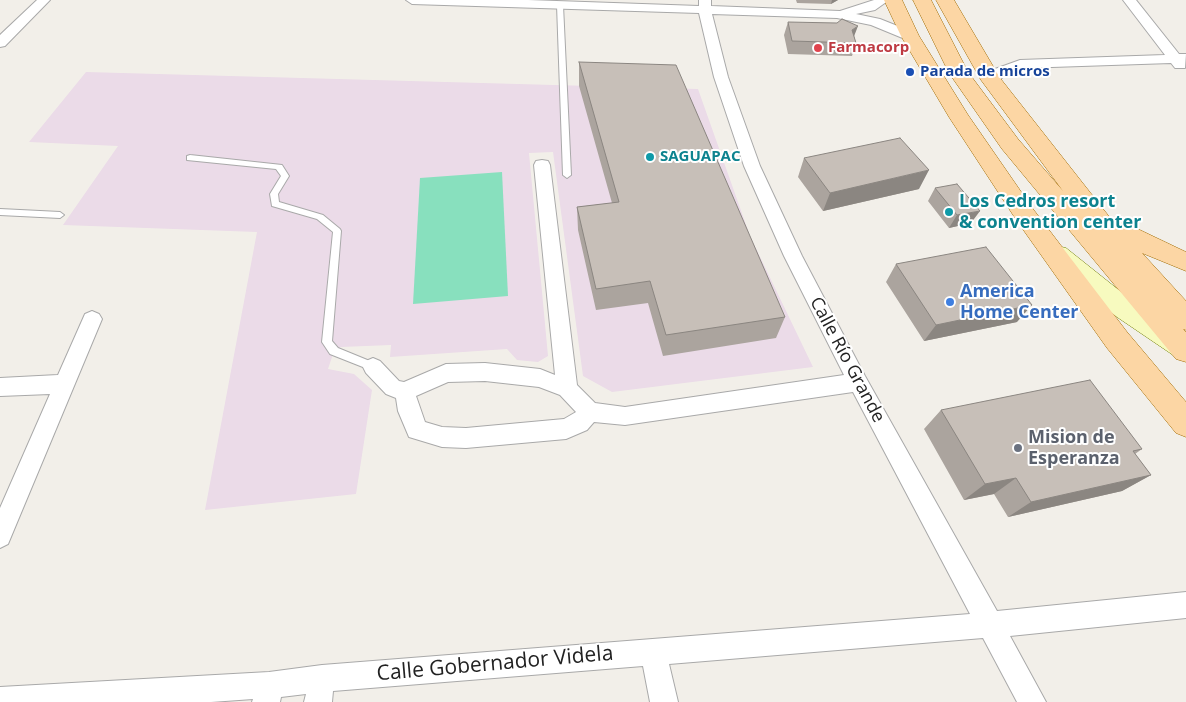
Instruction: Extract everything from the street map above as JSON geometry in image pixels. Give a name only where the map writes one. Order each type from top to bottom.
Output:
[{"type":"main road","points":[[893,0],[910,36],[959,117],[1052,251],[1117,340],[1186,424]]},
{"type":"main road","points":[[922,0],[959,73],[1010,144],[1185,350]]},
{"type":"main road","points":[[945,0],[991,80],[1096,218],[1186,319]]},
{"type":"main road","points":[[1047,188],[1096,218],[1147,245],[1186,262]]},
{"type":"main road","points":[[1052,251],[1126,310],[1185,350]]},
{"type":"street","points":[[0,43],[44,0]]},
{"type":"street","points":[[412,0],[560,5],[705,5],[837,14],[875,22],[910,36]]},
{"type":"street","points":[[837,14],[870,7],[883,0]]},
{"type":"street","points":[[1129,0],[1180,58],[1186,70]]},
{"type":"street","name":"Calle Río Grande","points":[[705,5],[721,77],[752,166],[793,256],[858,382],[1032,702]]},
{"type":"street","points":[[991,80],[1004,70],[1020,64],[1180,58]]},
{"type":"street","points":[[542,165],[567,389]]},
{"type":"street","points":[[0,536],[92,319]]},
{"type":"street","points":[[372,367],[393,388],[405,391],[446,373],[485,372],[540,378],[567,389],[590,412],[625,416],[858,382]]},
{"type":"street","points":[[0,387],[63,384]]},
{"type":"street","points":[[405,391],[409,411],[417,430],[442,437],[466,438],[566,429],[579,423],[590,412]]},
{"type":"street","name":"Calle Gobernador Videla","points":[[0,701],[320,690],[653,651],[990,625],[1186,606]]},
{"type":"street","points":[[653,651],[664,702]]},
{"type":"lane","points":[[560,5],[567,175]]},
{"type":"lane","points":[[190,158],[279,167],[285,176],[274,194],[275,204],[320,217],[337,232],[327,342],[334,351],[372,367]]},
{"type":"lane","points":[[0,212],[60,215]]},
{"type":"shaded area","name":"SAGUAPAC","points":[[86,72],[698,89],[750,236],[813,367],[612,392],[583,376],[553,152],[529,153],[548,356],[538,362],[517,360],[507,349],[390,357],[391,345],[341,347],[334,351],[328,369],[354,374],[372,390],[356,494],[205,510],[257,232],[63,225],[118,146],[29,142]]},
{"type":"green space","points":[[502,172],[508,296],[413,304],[420,178]]},
{"type":"building","points":[[842,19],[858,26],[852,30],[856,43],[792,41],[788,22],[837,23]]},
{"type":"building","name":"SAGUAPAC","points":[[579,62],[676,65],[785,317],[666,335],[650,281],[596,289],[577,207],[619,202]]},
{"type":"building","points":[[900,138],[929,170],[830,193],[804,158]]},
{"type":"building","points":[[957,184],[980,211],[957,215],[935,188]]},
{"type":"building","points":[[986,247],[1032,305],[936,325],[896,264]]},
{"type":"building","name":"Mision de Esperanza","points":[[1090,380],[1142,449],[1133,451],[1151,475],[1031,502],[1016,478],[985,484],[941,410]]},
{"type":"place","name":"Farmacorp","points":[[818,48]]},
{"type":"place","name":"Parada de micros","points":[[910,72]]},
{"type":"place","name":"SAGUAPAC","points":[[650,157]]},
{"type":"place","name":"Los Cedros resort & convention center","points":[[949,212]]},
{"type":"place","name":"America Home Center","points":[[950,302]]},
{"type":"place","name":"Mision de Esperanza","points":[[1018,448]]}]
